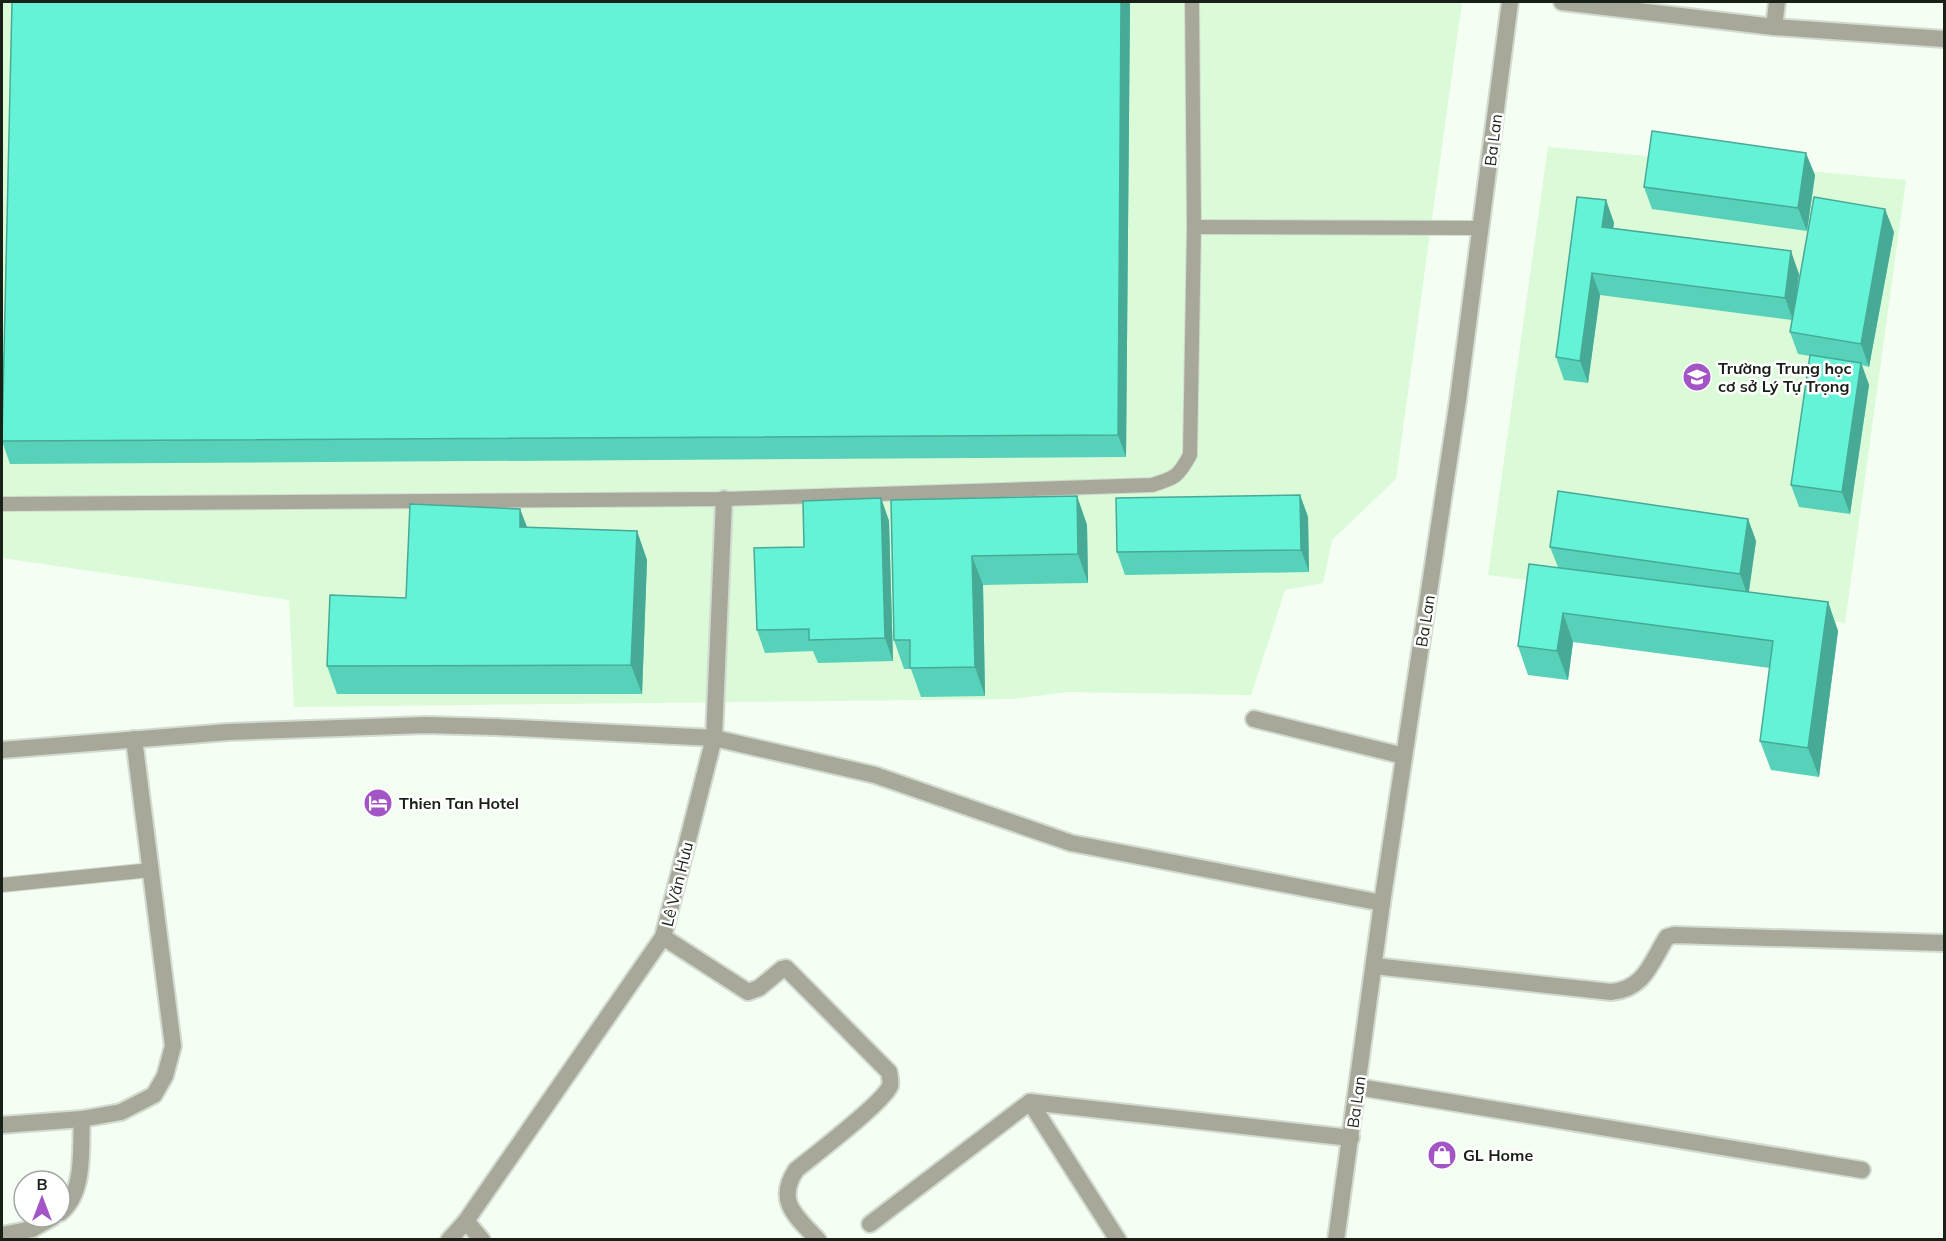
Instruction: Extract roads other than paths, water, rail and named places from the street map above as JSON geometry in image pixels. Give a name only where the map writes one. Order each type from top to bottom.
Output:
[{"type":"street","name":"Ba Lan","points":[[1336,1239],[1382,903],[1458,400],[1510,2]]},
{"type":"street","points":[[1562,2],[1774,27],[1944,39]]},
{"type":"street","points":[[1774,27],[1777,2]]},
{"type":"street","name":"Lê Văn Hưu","points":[[449,1239],[466,1221],[663,937],[714,738],[724,499]]},
{"type":"street","points":[[1254,719],[1404,756]]},
{"type":"street","points":[[2,750],[228,732],[426,725],[496,726],[714,738],[875,775],[1071,843],[1382,903]]},
{"type":"street","points":[[2,1125],[82,1119],[121,1112],[154,1095],[165,1076],[174,1046],[134,740]]},
{"type":"street","points":[[1374,966],[1611,992],[1627,989],[1640,981],[1667,937],[1674,935],[1944,943]]},
{"type":"street","points":[[663,937],[748,992],[759,988],[782,969],[786,969],[889,1072],[890,1086],[886,1091],[867,1111],[796,1170],[789,1181],[788,1199],[791,1210],[818,1239]]},
{"type":"street","points":[[1358,1087],[1862,1170]]},
{"type":"street","points":[[870,1224],[1030,1102],[1351,1138]]},
{"type":"street","points":[[1030,1102],[1118,1239]]},
{"type":"street","points":[[72,1198],[79,1181],[82,1119]]},
{"type":"street","points":[[466,1221],[482,1239]]},
{"type":"street","points":[[2,1235],[32,1229]]},
{"type":"lane","points":[[2,504],[724,499],[1152,484],[1174,478],[1184,467],[1190,455],[1194,227],[1192,2]]},
{"type":"lane","points":[[1194,227],[1481,228]]},
{"type":"lane","points":[[2,885],[151,870]]},
{"type":"place","name":"Trường Trung học cơ sở Lý Tự Trọng","points":[[1697,377]]},
{"type":"place","name":"Thien Tan Hotel","points":[[378,803]]},
{"type":"place","name":"GL Home","points":[[1442,1155]]}]
